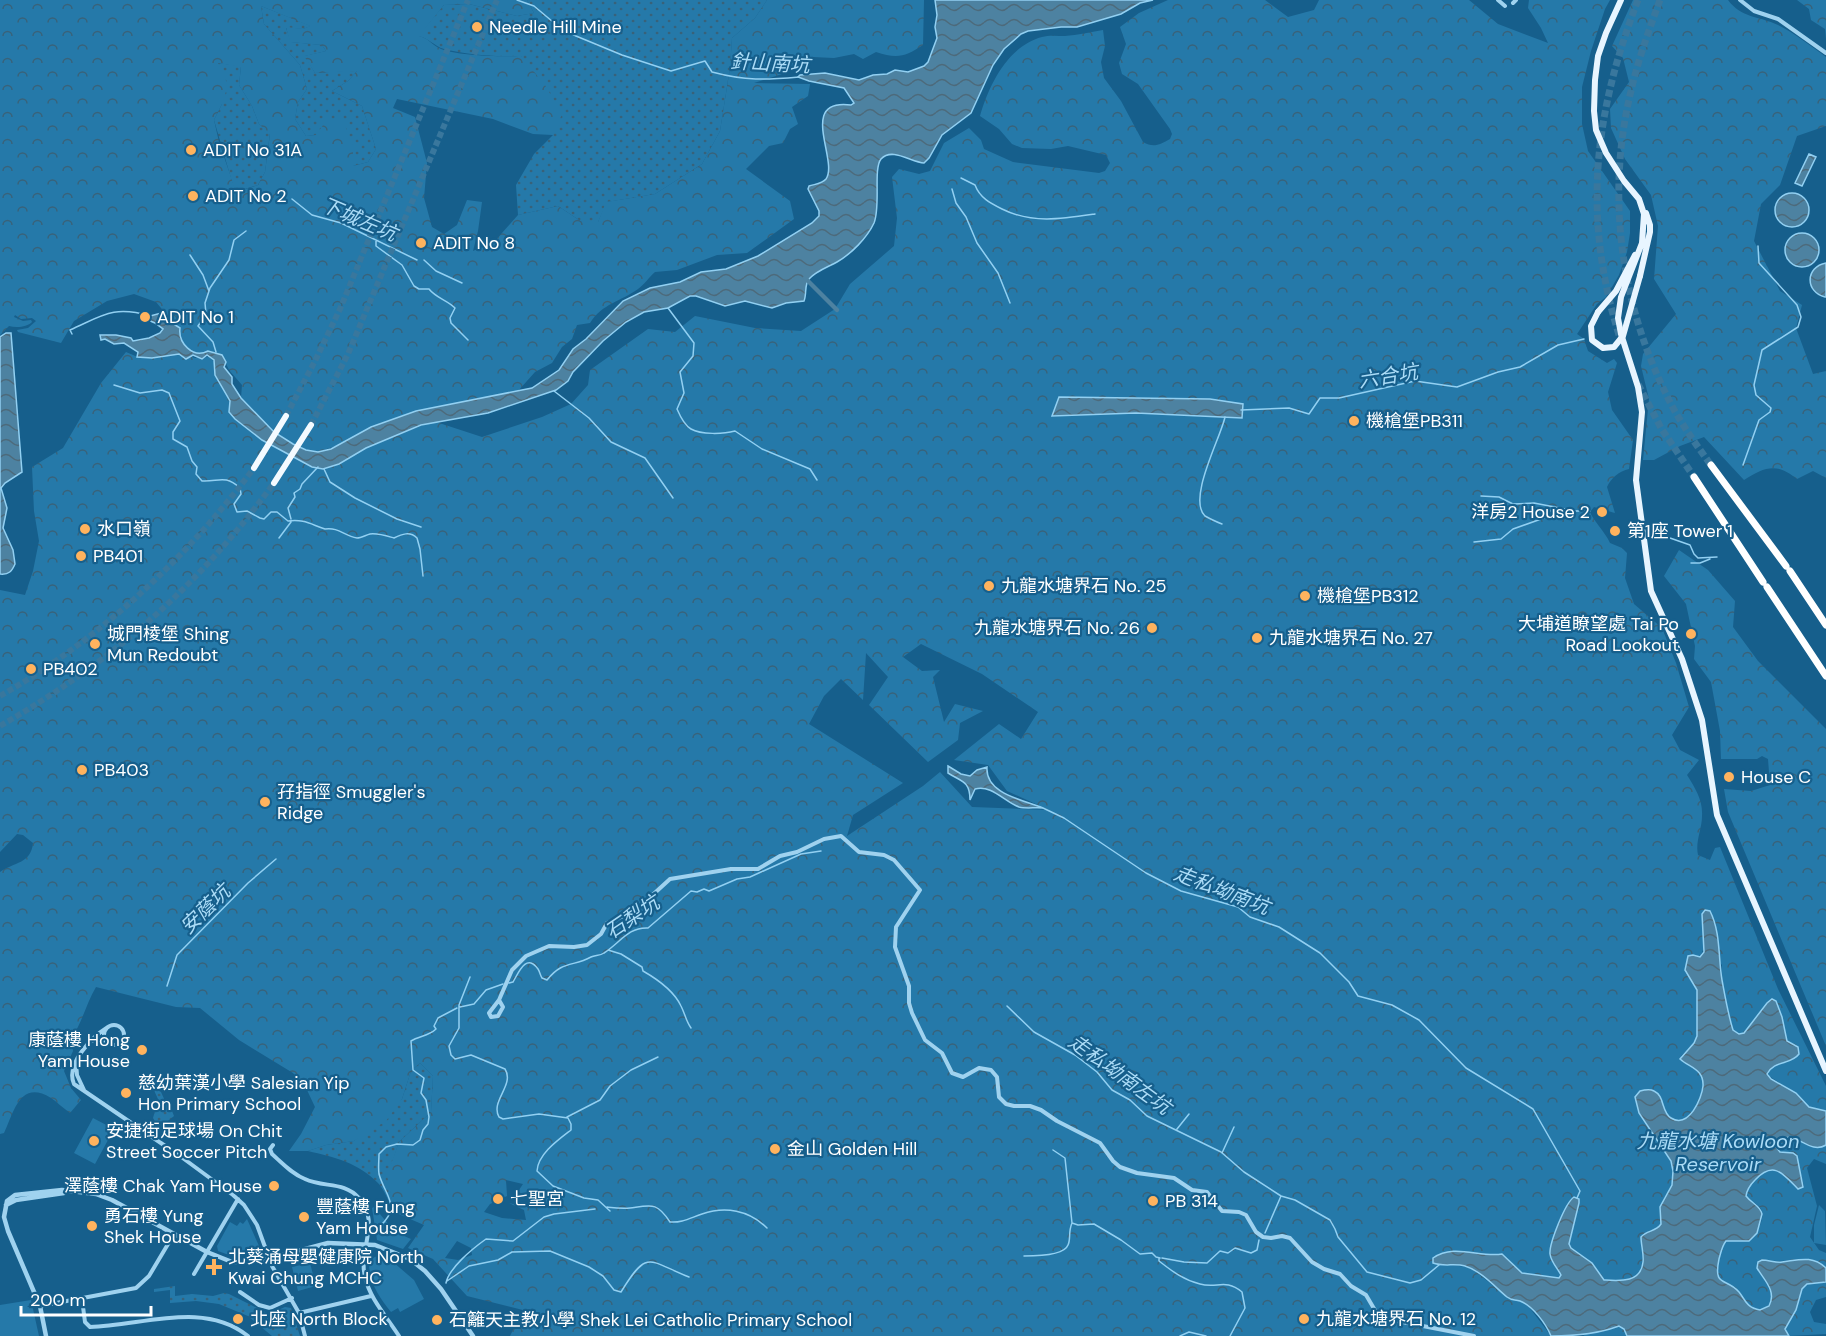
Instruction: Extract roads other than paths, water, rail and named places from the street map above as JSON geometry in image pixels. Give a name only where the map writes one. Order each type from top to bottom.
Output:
[{"type":"highway","points":[[254,468],[286,416]]},
{"type":"highway","points":[[274,483],[311,425]]},
{"type":"highway","points":[[1711,465],[1788,568],[1826,625]]},
{"type":"highway","points":[[1694,477],[1826,676]]},
{"type":"main road","points":[[1621,0],[1605,33],[1598,57],[1594,88],[1595,124],[1609,160],[1636,195],[1650,225],[1650,232],[1623,336],[1614,347],[1603,348],[1592,340],[1591,326],[1598,312],[1616,291],[1642,243]]},
{"type":"main road","points":[[1642,207],[1644,219],[1642,243],[1622,297],[1618,318],[1638,387],[1642,412],[1636,480],[1651,591],[1682,659],[1702,720],[1717,814],[1826,1071]]},
{"type":"street","points":[[1498,0],[1505,6]]},
{"type":"street","points":[[1740,0],[1754,12],[1778,19],[1826,52]]},
{"type":"street","points":[[499,1000],[512,970],[526,956],[549,946],[587,945],[601,934],[607,923],[633,912],[668,880],[729,870],[758,869],[780,856],[797,852],[824,839],[841,836],[859,852],[884,855],[894,860],[920,890],[896,927],[895,947],[909,986],[909,1004],[916,1022],[926,1041],[942,1053],[953,1074],[963,1077],[981,1068],[991,1070],[997,1077],[998,1095],[1006,1104],[1030,1106],[1041,1110],[1056,1121],[1098,1142],[1105,1148],[1114,1163],[1120,1167],[1137,1173],[1174,1178],[1192,1190],[1208,1193],[1222,1211],[1241,1212],[1247,1216],[1255,1231],[1263,1237],[1290,1238],[1312,1262],[1323,1269],[1340,1274],[1351,1286],[1364,1293],[1375,1310],[1382,1316],[1474,1336]]},
{"type":"street","points":[[90,1042],[101,1039],[116,1045],[122,1042],[123,1030],[118,1026],[108,1027],[90,1042],[76,1062],[72,1071],[72,1081],[77,1087],[168,1147],[238,1199],[257,1225],[270,1258],[299,1313],[305,1336]]},
{"type":"street","points":[[107,1042],[105,1033],[108,1027]]},
{"type":"street","points":[[273,1145],[270,1150],[272,1154],[300,1177],[315,1183],[344,1187],[359,1197],[367,1209],[370,1218],[364,1275],[371,1296],[399,1336]]},
{"type":"street","points":[[46,1336],[40,1306],[8,1231],[4,1216],[6,1205],[11,1197],[62,1190],[82,1192],[112,1200],[207,1252],[224,1260],[241,1263],[328,1243],[375,1245],[416,1263],[441,1288],[473,1336]]},
{"type":"street","points":[[194,1274],[238,1199]]},
{"type":"street","points":[[40,1306],[130,1291],[149,1276],[174,1233]]},
{"type":"street","points":[[240,1292],[259,1305],[270,1308],[292,1298]]},
{"type":"street","points":[[299,1313],[371,1296]]},
{"type":"street","points":[[82,1299],[85,1322],[91,1327],[199,1317],[221,1321],[249,1336]]},
{"type":"water","points":[[935,0],[1153,0],[1140,3],[1121,14],[1077,27],[1028,31],[1021,34],[1004,49],[993,65],[971,113],[942,135],[924,163],[891,154],[881,159],[878,171],[876,216],[871,229],[848,255],[809,279],[804,301],[786,303],[772,308],[745,301],[725,306],[690,296],[668,308],[644,312],[626,322],[603,341],[573,372],[568,381],[556,390],[488,413],[421,425],[366,448],[339,464],[323,469],[312,467],[262,440],[235,419],[229,412],[230,401],[215,375],[214,360],[207,355],[202,359],[193,355],[186,359],[179,354],[152,358],[137,357],[138,352],[124,343],[114,344],[105,339],[101,340],[100,335],[116,335],[131,338],[133,341],[149,338],[163,329],[143,318],[161,313],[180,328],[181,339],[192,351],[202,353],[208,351],[222,355],[226,362],[224,367],[232,377],[232,384],[241,398],[274,432],[306,450],[318,452],[331,449],[371,427],[416,411],[532,388],[559,370],[573,349],[623,301],[650,288],[680,282],[701,272],[726,269],[758,256],[812,223],[819,216],[819,211],[808,189],[809,186],[824,181],[829,170],[823,133],[826,111],[835,105],[854,103],[844,88],[798,77],[825,73],[859,80],[895,70],[908,72],[924,66],[928,62],[937,38]]},
{"type":"water","points":[[1809,154],[1816,157],[1802,186],[1795,183]]},
{"type":"water","points":[[1792,193],[1804,198],[1809,210],[1804,222],[1792,227],[1780,222],[1775,210],[1780,198]]},
{"type":"water","points":[[1802,233],[1814,238],[1819,250],[1814,262],[1802,267],[1790,262],[1785,250],[1790,238]]},
{"type":"water","points":[[1826,263],[1825,297],[1814,290],[1810,280],[1814,269]]},
{"type":"water","points":[[11,333],[22,472],[1,488],[7,508],[3,528],[13,550],[15,564],[10,572],[0,574],[0,337]]},
{"type":"water","points":[[1059,397],[1210,399],[1243,404],[1242,418],[1136,413],[1052,416]]},
{"type":"water","points":[[948,766],[961,774],[970,776],[977,770],[987,767],[992,784],[999,790],[1016,799],[1043,808],[1019,807],[992,791],[981,788],[975,789],[970,800],[967,785],[948,773]]},
{"type":"water","name":"九龍水塘 Kowloon Reservoir","points":[[1705,910],[1710,911],[1714,919],[1722,980],[1733,1030],[1739,1034],[1744,1033],[1767,1003],[1772,999],[1776,1001],[1787,1041],[1798,1047],[1799,1054],[1792,1060],[1778,1064],[1767,1074],[1771,1079],[1796,1093],[1809,1107],[1826,1111],[1826,1145],[1812,1147],[1787,1137],[1776,1147],[1780,1152],[1793,1153],[1797,1156],[1803,1187],[1798,1189],[1783,1174],[1773,1170],[1762,1174],[1749,1187],[1746,1196],[1760,1209],[1762,1214],[1757,1233],[1749,1241],[1726,1241],[1719,1259],[1719,1278],[1734,1287],[1749,1306],[1760,1310],[1769,1306],[1771,1301],[1769,1286],[1757,1268],[1758,1262],[1762,1260],[1816,1261],[1826,1268],[1826,1282],[1807,1284],[1802,1289],[1796,1310],[1785,1329],[1789,1336],[1627,1336],[1624,1329],[1619,1326],[1586,1334],[1551,1336],[1530,1307],[1509,1298],[1471,1268],[1433,1263],[1433,1258],[1458,1251],[1502,1254],[1522,1273],[1559,1278],[1561,1275],[1552,1260],[1550,1249],[1562,1215],[1574,1197],[1579,1199],[1579,1203],[1569,1244],[1571,1248],[1592,1263],[1604,1280],[1629,1279],[1638,1274],[1643,1262],[1641,1237],[1661,1224],[1660,1207],[1672,1185],[1673,1171],[1671,1161],[1639,1113],[1635,1097],[1640,1091],[1654,1091],[1660,1096],[1668,1115],[1678,1120],[1689,1116],[1700,1098],[1703,1080],[1699,1072],[1680,1059],[1697,1036],[1697,990],[1685,970],[1688,956],[1700,957],[1704,952],[1702,914]]},
{"type":"waterway","name":"針山南坑","points":[[517,0],[534,6],[559,27],[576,36],[622,55],[671,71],[705,61],[712,72],[735,77],[765,79],[799,77]]},
{"type":"waterway","points":[[961,178],[975,185],[983,197],[990,202],[1013,214],[1047,219],[1095,214]]},
{"type":"waterway","points":[[952,189],[956,203],[966,217],[977,243],[998,273],[1010,303]]},
{"type":"waterway","name":"下城左坑","points":[[292,199],[312,215],[341,223],[417,260]]},
{"type":"waterway","points":[[216,352],[213,342],[198,326],[206,314],[205,303],[210,288],[229,260],[234,240],[246,231]]},
{"type":"waterway","points":[[376,241],[376,246],[402,265],[414,286],[419,289],[429,289],[455,308],[450,318],[451,323],[468,340]]},
{"type":"waterway","points":[[1743,465],[1759,420],[1770,412],[1771,408],[1756,395],[1754,385],[1762,350],[1798,327],[1801,317],[1797,305],[1759,263],[1758,246]]},
{"type":"waterway","points":[[190,255],[203,275],[209,291]]},
{"type":"waterway","points":[[424,260],[436,271],[462,283]]},
{"type":"waterway","points":[[805,278],[837,310]]},
{"type":"waterway","points":[[668,308],[694,343],[693,356],[680,372],[684,393],[677,409],[686,425],[695,431],[706,433],[735,431],[762,449],[810,469],[817,480]]},
{"type":"waterway","points":[[72,334],[70,330],[108,314],[126,312],[150,316]]},
{"type":"waterway","name":"六合坑","points":[[1241,410],[1289,408],[1309,414],[1320,398],[1339,398],[1415,381],[1457,387],[1498,372],[1520,367],[1558,345],[1584,339]]},
{"type":"waterway","points":[[114,385],[140,393],[162,390],[169,393],[180,421],[173,432],[173,439],[187,447],[197,467],[196,474],[202,481],[225,480],[240,488],[241,494],[234,504],[237,512],[247,511],[264,519],[271,512],[277,512],[288,521],[303,521],[357,538],[370,534],[394,538],[403,534],[412,534],[417,538],[420,549],[423,576]]},
{"type":"waterway","points":[[554,391],[589,418],[611,442],[645,458],[673,498]]},
{"type":"waterway","points":[[1222,524],[1205,516],[1201,508],[1200,496],[1202,482],[1225,417]]},
{"type":"waterway","points":[[291,519],[288,508],[295,497],[294,493],[318,467]]},
{"type":"waterway","points":[[324,469],[330,482],[355,498],[397,519],[421,527]]},
{"type":"waterway","points":[[1481,496],[1499,497],[1513,504],[1534,503],[1575,511],[1590,511]]},
{"type":"waterway","points":[[1474,542],[1501,539],[1513,529],[1544,518],[1552,509]]},
{"type":"waterway","points":[[279,538],[291,522]]},
{"type":"waterway","points":[[1670,538],[1690,545],[1698,558],[1717,557]]},
{"type":"waterway","points":[[1691,563],[1700,563],[1710,559]]},
{"type":"waterway","name":"走私坳南坑","points":[[1043,808],[1064,818],[1146,873],[1181,891],[1238,907],[1250,917],[1279,927],[1320,953],[1349,982],[1358,996],[1392,1005],[1419,1020],[1466,1068],[1533,1109],[1580,1191],[1577,1198]]},
{"type":"waterway","name":"石梨坑","points":[[509,983],[513,982],[526,964],[534,964],[542,978],[547,980],[558,969],[602,954],[635,930],[648,928],[691,891],[697,892],[704,889],[709,891],[737,879],[750,877],[801,854],[821,851]]},
{"type":"waterway","name":"安蔭坑","points":[[167,986],[177,955],[248,883],[276,859]]},
{"type":"waterway","points":[[608,950],[621,954],[642,967],[643,971],[670,990],[691,1028]]},
{"type":"waterway","points":[[470,977],[459,1005],[459,1028],[449,1046],[451,1055],[455,1059],[471,1055],[505,1069],[507,1081],[498,1105],[499,1117],[503,1119],[539,1114],[568,1118],[571,1130],[545,1153],[537,1171],[553,1186],[584,1198],[598,1200],[610,1211]]},
{"type":"waterway","points":[[460,1007],[474,1004],[486,990],[503,984]]},
{"type":"waterway","name":"走私坳南左坑","points":[[1007,1006],[1034,1032],[1075,1055],[1097,1072],[1112,1090],[1130,1100],[1147,1116],[1221,1152],[1244,1172],[1281,1196]]},
{"type":"waterway","points":[[380,1226],[387,1219],[391,1207],[379,1174],[379,1154],[386,1147],[397,1144],[413,1145],[420,1140],[428,1124],[426,1100],[421,1093],[424,1078],[413,1070],[411,1041],[436,1029],[434,1026],[438,1018],[457,1008]]},
{"type":"waterway","points":[[567,1117],[600,1100],[610,1086],[631,1070],[658,1057]]},
{"type":"waterway","points":[[1177,1129],[1189,1114]]},
{"type":"waterway","points":[[1222,1153],[1234,1127]]},
{"type":"waterway","points":[[1053,1150],[1065,1158],[1072,1223]]},
{"type":"waterway","points":[[1265,1233],[1281,1196],[1295,1200],[1330,1220],[1338,1237],[1367,1272],[1410,1283],[1421,1280],[1439,1265]]},
{"type":"waterway","points":[[607,1207],[653,1206],[661,1211],[670,1222],[682,1221],[719,1210],[736,1211],[752,1217],[767,1228]]},
{"type":"waterway","points":[[446,1283],[456,1265],[486,1239],[513,1241],[544,1217],[595,1209]]},
{"type":"waterway","points":[[1024,1256],[1048,1255],[1065,1249],[1069,1243],[1072,1223],[1094,1224],[1140,1254],[1152,1253],[1160,1258]]},
{"type":"waterway","points":[[1162,1258],[1207,1263],[1220,1251],[1228,1253],[1235,1248],[1251,1253],[1257,1250],[1259,1240]]},
{"type":"waterway","points":[[447,1281],[469,1266],[498,1260],[512,1252],[550,1251],[589,1267],[603,1276],[614,1290],[621,1292],[637,1269],[650,1262],[689,1277]]},
{"type":"waterway","points":[[1159,1258],[1159,1261],[1169,1269],[1189,1280],[1206,1285],[1231,1286],[1242,1292],[1245,1308],[1230,1336]]},
{"type":"waterway","points":[[1180,1336],[1189,1332],[1206,1336]]},
{"type":"tunnel","points":[[286,416],[340,309],[468,0]]},
{"type":"tunnel","points":[[311,425],[348,354],[497,0]]},
{"type":"tunnel","points":[[1619,335],[1607,291],[1600,248],[1597,207],[1598,166],[1611,84],[1638,0]]},
{"type":"tunnel","points":[[1660,0],[1637,68],[1623,130],[1619,168],[1622,246],[1628,285],[1651,360],[1677,414],[1711,465]]},
{"type":"tunnel","points":[[1638,384],[1661,428],[1694,477]]},
{"type":"tunnel","points":[[0,696],[37,674],[72,649],[139,595],[199,534],[254,468]]},
{"type":"tunnel","points":[[0,726],[80,675],[150,620],[214,556],[274,483]]},
{"type":"place","name":"Needle Hill Mine","points":[[477,27]]},
{"type":"place","name":"ADIT No 31A","points":[[191,150]]},
{"type":"place","name":"ADIT No 2","points":[[193,196]]},
{"type":"place","name":"ADIT No 8","points":[[421,243]]},
{"type":"place","name":"ADIT No 1","points":[[145,317]]},
{"type":"place","name":"機槍堡PB311","points":[[1354,421]]},
{"type":"place","name":"洋房2 House 2","points":[[1602,512]]},
{"type":"place","name":"水口嶺","points":[[85,529]]},
{"type":"place","name":"第1座 Tower 1","points":[[1615,531]]},
{"type":"place","name":"PB401","points":[[81,556]]},
{"type":"place","name":"九龍水塘界石 No. 25","points":[[989,586]]},
{"type":"place","name":"機槍堡PB312","points":[[1305,596]]},
{"type":"place","name":"九龍水塘界石 No. 26","points":[[1152,628]]},
{"type":"place","name":"大埔道瞭望處 Tai Po Road Lookout","points":[[1691,634]]},
{"type":"place","name":"九龍水塘界石 No. 27","points":[[1257,638]]},
{"type":"place","name":"城門棱堡 Shing Mun Redoubt","points":[[95,644]]},
{"type":"place","name":"PB402","points":[[31,669]]},
{"type":"place","name":"PB403","points":[[82,770]]},
{"type":"place","name":"House C","points":[[1729,777]]},
{"type":"place","name":"孖指徑 Smuggler's Ridge","points":[[265,802]]},
{"type":"place","name":"康蔭樓 Hong Yam House","points":[[142,1050]]},
{"type":"place","name":"慈幼葉漢小學 Salesian Yip Hon Primary School","points":[[126,1093]]},
{"type":"place","name":"安捷街足球場 On Chit Street Soccer Pitch","points":[[94,1141]]},
{"type":"place","name":"金山 Golden Hill","points":[[775,1149]]},
{"type":"place","name":"澤蔭樓 Chak Yam House","points":[[274,1186]]},
{"type":"place","name":"七聖宮","points":[[498,1199]]},
{"type":"place","name":"PB 314","points":[[1153,1201]]},
{"type":"place","name":"豐蔭樓 Fung Yam House","points":[[304,1217]]},
{"type":"place","name":"勇石樓 Yung Shek House","points":[[92,1226]]},
{"type":"place","name":"北葵涌母嬰健康院 North Kwai Chung MCHC","points":[[214,1267]]},
{"type":"place","name":"北座 North Block","points":[[238,1319]]},
{"type":"place","name":"九龍水塘界石 No. 12","points":[[1304,1319]]},
{"type":"place","name":"石籬天主教小學 Shek Lei Catholic Primary School","points":[[437,1320]]}]
